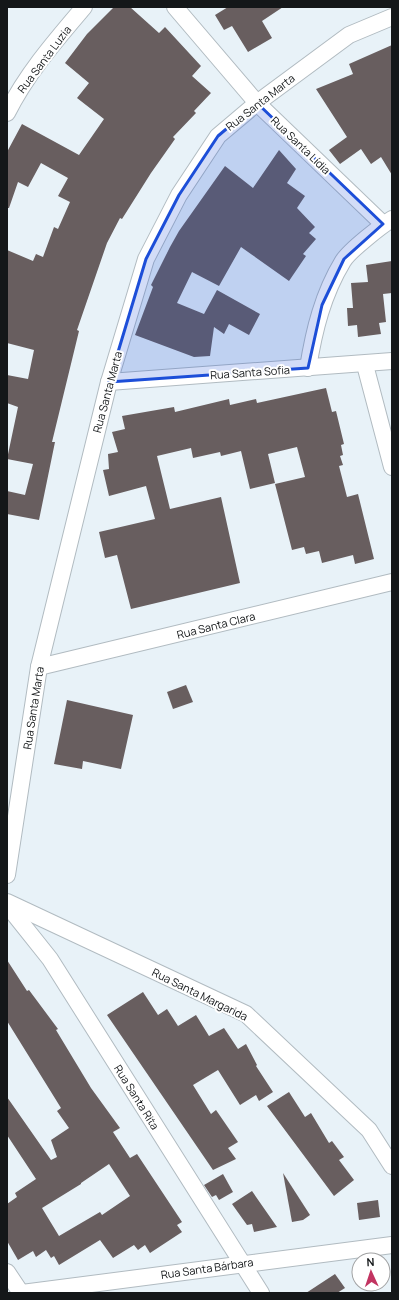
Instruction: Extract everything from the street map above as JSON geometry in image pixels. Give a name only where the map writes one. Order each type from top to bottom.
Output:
[{"type":"street","name":"Rua Santa Luzia","points":[[7,113],[16,94],[48,49],[84,7]]},
{"type":"street","name":"Rua Santa Lídia","points":[[176,7],[257,103],[388,222]]},
{"type":"street","name":"Rua Santa Marta","points":[[7,875],[40,667],[109,382],[146,259],[179,195],[218,136],[257,103],[349,35],[392,18]]},
{"type":"street","points":[[308,368],[313,337],[322,305],[344,260],[388,222]]},
{"type":"street","name":"Rua Santa Sofia","points":[[109,382],[392,362]]},
{"type":"street","points":[[365,365],[392,467]]},
{"type":"street","name":"Rua Santa Clara","points":[[40,667],[392,582]]},
{"type":"street","name":"Rua Santa Margarida","points":[[7,902],[246,1014],[368,1130],[392,1166]]},
{"type":"street","name":"Rua Santa Rita","points":[[7,905],[50,959],[261,1293]]},
{"type":"street","name":"Rua Santa Bárbara","points":[[22,1293],[242,1263],[392,1245]]},
{"type":"street","points":[[7,1272],[22,1293]]},
{"type":"highlighted area","points":[[257,103],[383,224],[344,259],[322,305],[308,368],[109,382],[146,259],[179,195],[218,136]]},
{"type":"building","points":[[114,7],[130,7],[159,33],[165,27],[201,66],[192,76],[211,93],[194,111],[196,113],[173,137],[175,139],[151,173],[122,219],[120,218],[107,243],[77,330],[79,331],[52,442],[55,442],[39,520],[7,514],[7,491],[25,495],[33,464],[7,459],[18,407],[7,403],[7,375],[28,379],[34,350],[7,343],[7,250],[33,261],[36,254],[43,257],[54,227],[58,229],[70,202],[58,196],[68,178],[41,163],[28,187],[18,182],[9,208],[7,208],[7,152],[22,124],[79,155],[104,119],[77,98],[89,83],[65,63],[87,34]]},
{"type":"building","points":[[228,7],[283,7],[262,21],[272,38],[248,52],[232,26],[224,30],[215,15]]},
{"type":"building","points":[[392,45],[392,175],[381,157],[371,164],[361,149],[340,164],[329,150],[347,137],[316,89],[353,74],[349,64]]},
{"type":"building","points":[[279,150],[296,169],[287,183],[305,196],[297,208],[315,227],[309,233],[316,239],[303,254],[306,256],[289,281],[241,247],[219,286],[192,272],[177,303],[204,314],[217,290],[260,314],[249,335],[229,324],[224,334],[214,327],[210,356],[194,357],[135,335],[153,287],[151,285],[170,247],[179,231],[225,166],[253,188]]},
{"type":"building","points":[[392,261],[392,293],[383,294],[386,322],[379,323],[381,334],[358,337],[357,325],[348,326],[347,308],[353,308],[351,283],[368,282],[366,265]]},
{"type":"building","points":[[326,388],[332,412],[336,411],[344,444],[341,445],[343,455],[340,456],[343,465],[339,466],[347,497],[358,494],[374,559],[355,564],[353,555],[322,563],[319,551],[306,554],[304,547],[292,550],[275,484],[305,477],[297,447],[268,454],[275,483],[250,489],[241,451],[221,456],[220,452],[193,458],[191,448],[157,456],[170,509],[221,497],[240,583],[131,609],[117,555],[105,558],[99,532],[155,519],[146,486],[109,496],[103,470],[109,469],[108,454],[118,452],[112,432],[125,429],[122,416],[174,407],[175,412],[229,399],[230,405],[256,399],[257,403]]},
{"type":"building","points":[[186,685],[193,702],[173,709],[167,692]]},
{"type":"building","points":[[67,700],[133,715],[121,769],[83,761],[82,769],[54,764]]},
{"type":"building","points":[[7,960],[27,991],[29,990],[58,1029],[56,1030],[91,1088],[120,1128],[113,1132],[130,1158],[137,1154],[182,1222],[177,1225],[182,1232],[150,1253],[145,1245],[138,1250],[134,1245],[113,1258],[100,1240],[59,1265],[54,1256],[51,1258],[46,1250],[36,1257],[33,1251],[18,1260],[7,1241],[7,1204],[17,1197],[15,1193],[36,1179],[7,1135],[7,1097],[51,1160],[57,1157],[51,1140],[69,1128],[57,1111],[61,1108],[7,1021]],"holes":[[[109,1164],[130,1196],[102,1215],[100,1212],[59,1236],[42,1208],[81,1184]]]},
{"type":"building","points":[[143,992],[158,1015],[167,1009],[178,1026],[196,1015],[209,1036],[224,1028],[238,1049],[246,1044],[257,1065],[256,1066],[273,1092],[259,1101],[256,1095],[240,1105],[218,1070],[193,1085],[211,1114],[216,1110],[238,1142],[228,1148],[236,1159],[213,1170],[107,1015]]},
{"type":"building","points":[[289,1092],[305,1117],[311,1113],[329,1143],[332,1141],[344,1157],[339,1160],[354,1180],[334,1196],[267,1106]]},
{"type":"building","points":[[283,1173],[310,1215],[303,1220],[292,1222]]},
{"type":"building","points":[[223,1174],[233,1192],[219,1200],[216,1195],[212,1197],[204,1185]]},
{"type":"building","points":[[252,1191],[277,1227],[254,1232],[252,1224],[247,1225],[232,1204]]},
{"type":"building","points":[[378,1200],[380,1217],[359,1220],[357,1203]]},
{"type":"building","points":[[335,1274],[345,1288],[337,1293],[306,1293]]}]
